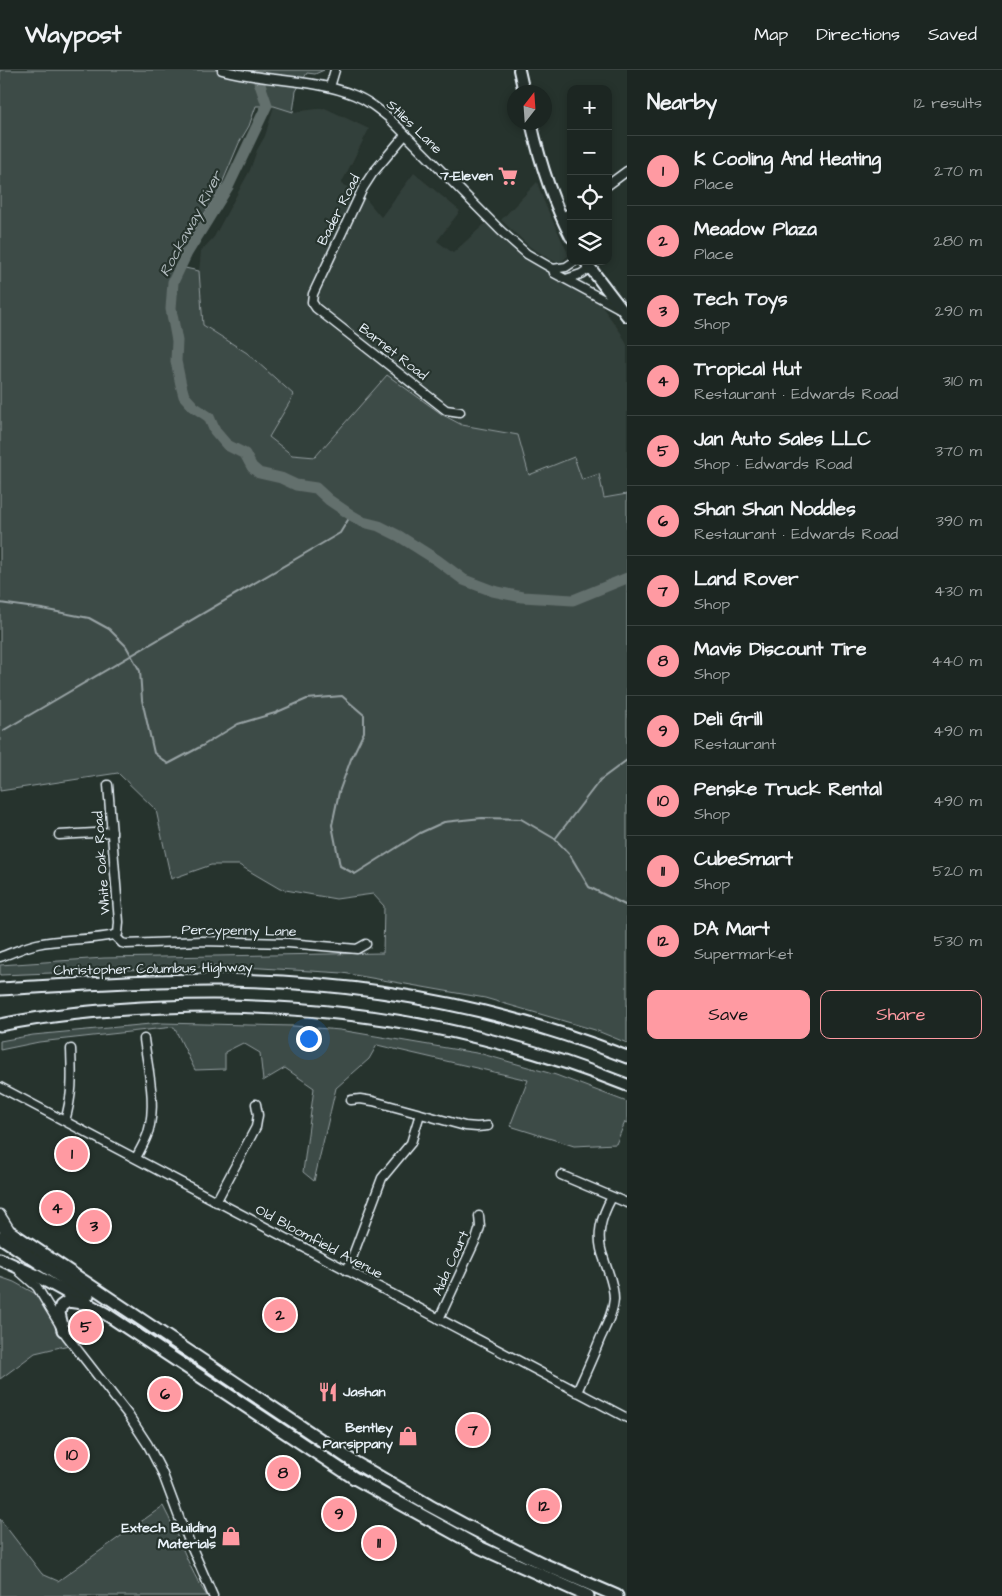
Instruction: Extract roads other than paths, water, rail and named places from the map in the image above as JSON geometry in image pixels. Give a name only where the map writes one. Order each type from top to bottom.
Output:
[{"type":"highway","name":"Christopher Columbus Highway","points":[[0,989],[203,980],[268,982],[351,988],[424,1000],[497,1016],[568,1036],[627,1057]]},
{"type":"highway","points":[[0,1025],[73,1014],[162,1007],[227,1005],[325,1011],[396,1020],[467,1034],[544,1056],[627,1084]]},
{"type":"highway","points":[[0,1224],[314,1436],[376,1475],[475,1530],[551,1567],[617,1596]]},
{"type":"highway","points":[[0,1237],[103,1305],[106,1314]]},
{"type":"highway","points":[[1,1259],[35,1275],[106,1314],[354,1478],[481,1548],[588,1596]]},
{"type":"highway","points":[[63,1330],[59,1313],[61,1306],[68,1301],[89,1304]]},
{"type":"main road","points":[[519,70],[522,85]]},
{"type":"main road","points":[[533,130],[541,163],[567,229]]},
{"type":"main road","points":[[588,265],[624,312]]},
{"type":"street","name":"Stiles Lane","points":[[222,70],[330,87],[356,96],[377,108],[501,231],[527,254],[553,269],[554,273],[624,312]]},
{"type":"street","points":[[330,87],[335,70]]},
{"type":"street","name":"Bader Road","points":[[315,306],[312,302],[312,294],[363,188],[372,174],[406,135]]},
{"type":"street","points":[[612,182],[627,171]]},
{"type":"street","points":[[561,218],[567,214]]},
{"type":"street","points":[[553,269],[569,265]]},
{"type":"street","points":[[566,279],[581,274],[586,265]]},
{"type":"street","name":"Barnet Road","points":[[315,306],[446,410],[460,412]]},
{"type":"street","name":"White Oak Road","points":[[108,785],[119,922],[118,934],[114,935]]},
{"type":"street","points":[[59,835],[112,832]]},
{"type":"street","points":[[0,957],[35,944],[114,935]]},
{"type":"street","name":"Percypenny Lane","points":[[114,935],[122,943],[133,944],[202,941],[288,943],[357,948],[366,944]]},
{"type":"street","points":[[136,1158],[147,1135],[152,1110],[152,1096],[144,1039]]},
{"type":"street","points":[[65,1121],[71,1102],[71,1049]]},
{"type":"street","name":"Old Bloomfield Avenue","points":[[0,1087],[627,1418]]},
{"type":"street","points":[[352,1100],[373,1101],[465,1126],[488,1126]]},
{"type":"street","points":[[216,1202],[256,1127],[258,1115],[256,1104]]},
{"type":"street","points":[[347,1271],[382,1178],[411,1143],[420,1114]]},
{"type":"street","points":[[561,1174],[627,1203]]},
{"type":"street","points":[[578,1392],[612,1309],[614,1293],[612,1282],[603,1258],[599,1238],[601,1220],[612,1197]]},
{"type":"street","points":[[0,1214],[7,1225],[18,1236]]},
{"type":"street","name":"Aida Court","points":[[439,1319],[477,1237],[480,1227],[479,1216]]},
{"type":"street","points":[[1,1259],[21,1272],[37,1286],[63,1330],[129,1416],[152,1452],[213,1596]]},
{"type":"waterway","name":"Rockaway River","points":[[255,70],[267,105],[229,185],[187,253],[173,282],[171,309],[177,341],[176,361],[184,396],[194,407],[209,417],[215,431],[227,445],[245,454],[252,467],[259,473],[281,478],[296,485],[316,488],[329,500],[351,515],[363,522],[379,526],[399,536],[464,580],[493,591],[522,597],[573,600],[627,578]]},
{"type":"waterway","points":[[4,730],[340,533],[351,515]]},
{"type":"waterway","points":[[0,603],[89,618],[109,629],[126,646],[140,671],[142,700],[154,753],[168,764],[238,724],[275,713],[307,699],[342,696],[364,715],[364,732],[351,759],[339,792],[332,825],[340,866],[355,874],[420,833],[444,822],[482,818],[521,819],[555,839],[570,855],[589,887],[627,906]]},
{"type":"waterway","points":[[555,839],[600,780],[627,760]]},
{"type":"place","name":"7-Eleven","points":[[508,176]]},
{"type":"place","name":"K Cooling And Heating","points":[[72,1154]]},
{"type":"place","name":"Tropical Hut","points":[[57,1208]]},
{"type":"place","name":"Tech Toys","points":[[94,1226]]},
{"type":"place","name":"Meadow Plaza","points":[[280,1315]]},
{"type":"place","name":"Jan Auto Sales LLC","points":[[86,1327]]},
{"type":"place","name":"Jashan","points":[[328,1392]]},
{"type":"place","name":"Shan Shan Noddles","points":[[165,1394]]},
{"type":"place","name":"Land Rover","points":[[473,1430]]},
{"type":"place","name":"Bentley Parsippany","points":[[408,1436]]},
{"type":"place","name":"Penske Truck Rental","points":[[72,1455]]},
{"type":"place","name":"Mavis Discount Tire","points":[[283,1473]]},
{"type":"place","name":"DA Mart","points":[[544,1506]]},
{"type":"place","name":"Deli Grill","points":[[339,1514]]},
{"type":"place","name":"Extech Building Materials","points":[[231,1536]]},
{"type":"place","name":"CubeSmart","points":[[379,1543]]}]
